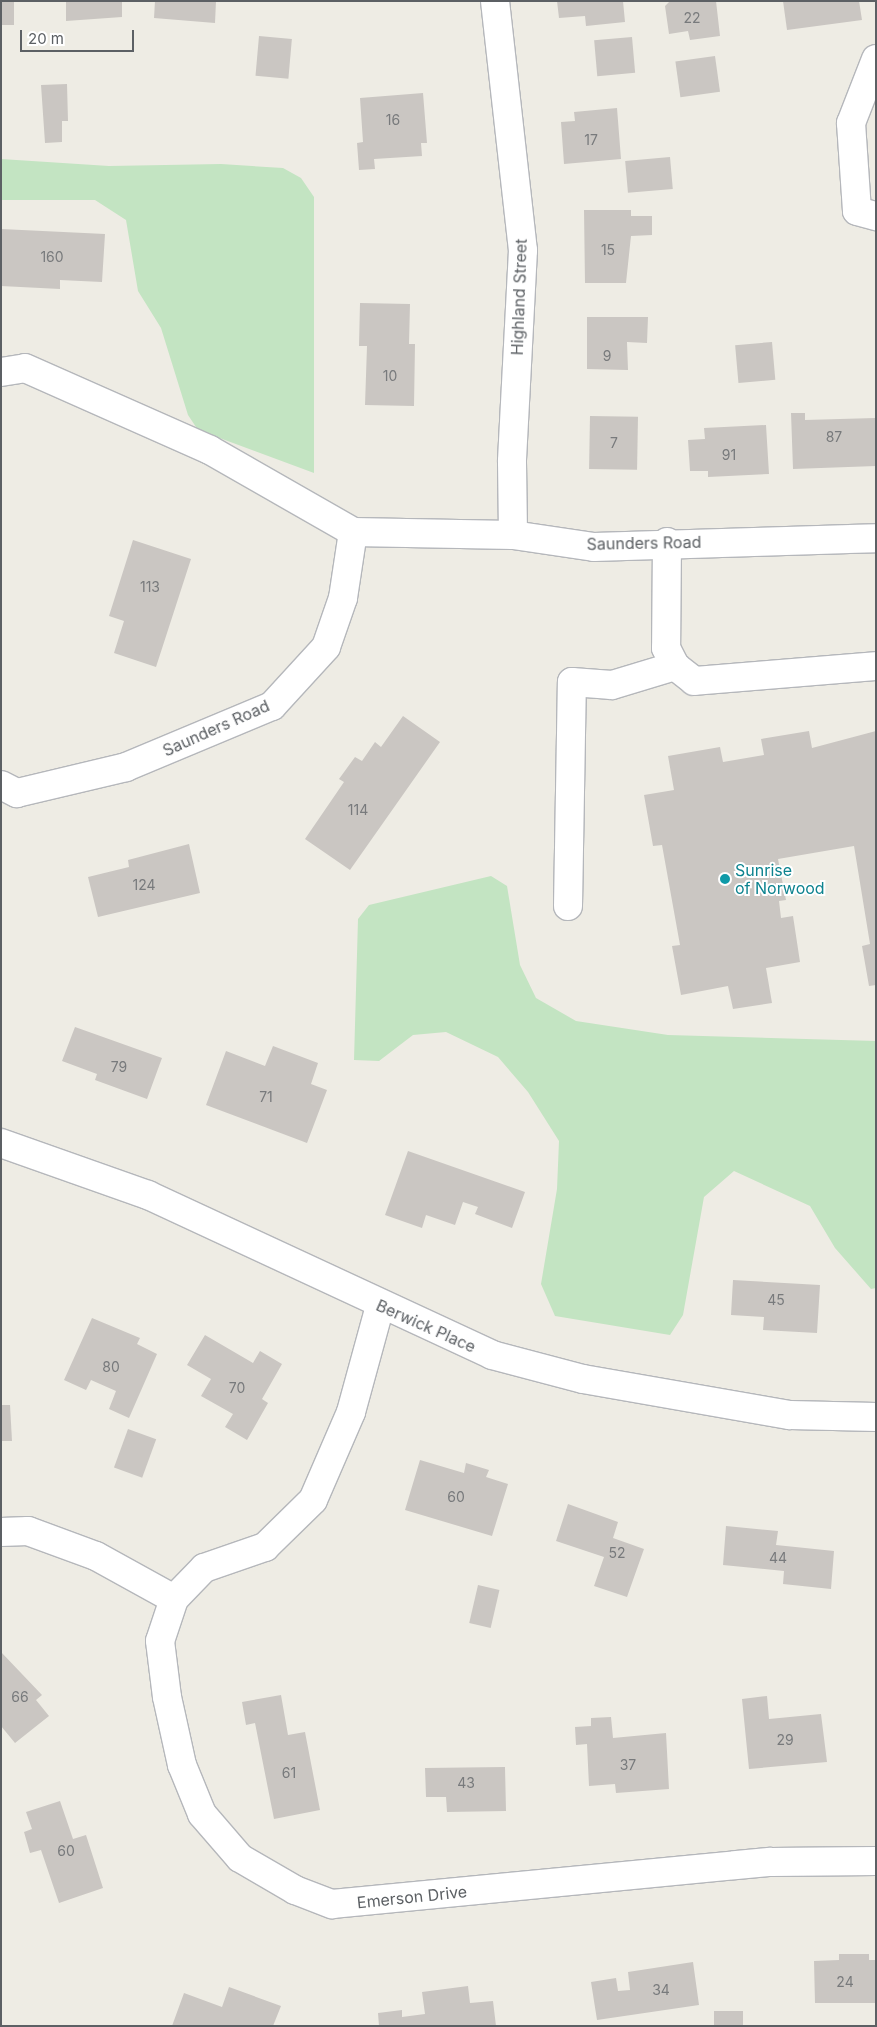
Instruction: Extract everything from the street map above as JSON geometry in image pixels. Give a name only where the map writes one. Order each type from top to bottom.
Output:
[{"type":"street","name":"Highland Street","points":[[495,1],[523,250],[512,462],[513,535]]},
{"type":"street","points":[[876,59],[851,123],[857,211],[876,216]]},
{"type":"street","name":"Saunders Road","points":[[1,372],[25,368],[210,450],[352,532],[513,535],[594,547],[667,542],[876,538]]},
{"type":"street","name":"Saunders Road","points":[[1,785],[17,793],[126,767],[272,706],[326,647],[343,598],[352,532]]},
{"type":"street","points":[[667,542],[666,648],[675,666],[694,681],[876,666]]},
{"type":"street","points":[[568,906],[572,682],[612,685],[675,666]]},
{"type":"street","name":"Berwick Place","points":[[1,1143],[148,1195],[380,1306],[492,1355],[583,1379],[790,1415],[876,1417]]},
{"type":"street","points":[[1,1532],[28,1531],[96,1556],[174,1599],[204,1568],[265,1547],[313,1500],[351,1412],[380,1306]]},
{"type":"street","name":"Emerson Drive","points":[[174,1599],[160,1641],[167,1697],[182,1765],[202,1814],[240,1858],[295,1890],[332,1904],[771,1862],[876,1861]]},
{"type":"green space","points":[[1,159],[109,166],[221,164],[283,168],[301,178],[314,197],[314,473],[198,430],[188,415],[161,328],[138,291],[126,220],[95,200],[1,200]]},
{"type":"green space","points":[[491,876],[507,886],[520,965],[536,998],[576,1021],[668,1035],[876,1041],[876,1288],[871,1289],[835,1248],[810,1206],[734,1171],[704,1197],[683,1315],[670,1335],[555,1316],[541,1284],[557,1189],[559,1141],[528,1092],[498,1057],[446,1032],[413,1035],[379,1061],[354,1060],[358,919],[369,905]]},
{"type":"building","points":[[1,1],[14,1],[14,25],[1,25]]},
{"type":"building","points":[[66,1],[122,1],[122,17],[66,21]]},
{"type":"building","points":[[155,1],[216,1],[215,23],[154,18]]},
{"type":"building","points":[[557,1],[623,1],[625,22],[586,26],[585,16],[559,18]]},
{"type":"building","points":[[670,1],[716,1],[720,36],[690,40],[688,31],[669,34],[665,6]]},
{"type":"building","points":[[783,1],[859,1],[862,20],[787,30]]},
{"type":"building","points":[[259,36],[292,39],[288,79],[256,76]]},
{"type":"building","points":[[632,37],[635,73],[597,76],[594,40]]},
{"type":"building","points":[[715,56],[720,92],[680,97],[675,62]]},
{"type":"building","points":[[67,84],[68,121],[62,121],[62,142],[45,143],[41,85]]},
{"type":"building","points":[[423,93],[427,143],[421,143],[422,156],[374,159],[375,169],[359,170],[357,143],[363,142],[360,98]]},
{"type":"building","points":[[617,108],[621,159],[564,164],[561,122],[575,121],[574,112]]},
{"type":"building","points":[[670,157],[673,189],[628,193],[625,161]]},
{"type":"building","points":[[584,210],[631,210],[631,216],[652,216],[652,235],[631,236],[626,283],[585,283]]},
{"type":"building","points":[[1,229],[105,234],[102,282],[60,280],[60,289],[1,286]]},
{"type":"building","points":[[360,303],[410,304],[409,344],[415,344],[414,406],[365,405],[367,346],[359,346]]},
{"type":"building","points":[[587,317],[648,317],[647,343],[627,342],[628,370],[587,369]]},
{"type":"building","points":[[772,342],[775,380],[738,383],[735,345]]},
{"type":"building","points":[[791,413],[805,413],[805,420],[875,418],[876,466],[793,469]]},
{"type":"building","points":[[590,416],[638,417],[637,470],[589,469]]},
{"type":"building","points":[[766,425],[769,474],[708,477],[708,471],[690,471],[688,440],[705,439],[704,428]]},
{"type":"building","points":[[133,540],[191,559],[156,667],[114,653],[124,621],[109,616]]},
{"type":"building","points":[[403,716],[440,742],[350,870],[305,839],[344,782],[339,779],[355,757],[362,761],[375,742],[381,747]]},
{"type":"building","name":"Sunrise of Norwood","points":[[809,731],[812,748],[876,731],[876,985],[869,986],[862,946],[870,944],[854,846],[778,859],[786,900],[779,901],[781,918],[793,916],[800,962],[766,968],[772,1003],[733,1009],[728,986],[681,995],[672,946],[680,945],[662,845],[653,846],[644,795],[674,790],[668,756],[720,747],[723,762],[764,755],[761,739]]},
{"type":"building","points":[[189,844],[200,893],[98,917],[88,877],[129,867],[128,860]]},
{"type":"building","points":[[75,1027],[162,1058],[147,1099],[95,1080],[97,1074],[62,1061]]},
{"type":"building","points":[[273,1046],[318,1063],[311,1084],[327,1090],[307,1143],[206,1105],[226,1051],[265,1066]]},
{"type":"building","points":[[408,1151],[525,1192],[512,1228],[475,1214],[478,1207],[463,1202],[455,1225],[426,1215],[422,1228],[385,1215]]},
{"type":"building","points":[[733,1280],[820,1285],[817,1333],[763,1330],[764,1317],[731,1315]]},
{"type":"building","points":[[92,1318],[140,1338],[137,1344],[157,1354],[129,1418],[109,1409],[116,1391],[91,1380],[86,1390],[64,1380]]},
{"type":"building","points":[[205,1335],[253,1363],[260,1351],[282,1364],[262,1399],[268,1403],[247,1440],[225,1427],[233,1414],[201,1396],[211,1379],[187,1365]]},
{"type":"building","points":[[1,1405],[10,1405],[12,1441],[1,1441]]},
{"type":"building","points":[[128,1429],[156,1439],[142,1478],[114,1468]]},
{"type":"building","points":[[420,1460],[464,1473],[466,1463],[489,1470],[486,1477],[508,1484],[492,1536],[405,1510]]},
{"type":"building","points":[[568,1504],[618,1522],[613,1538],[644,1549],[627,1597],[594,1586],[604,1557],[556,1541]]},
{"type":"building","points":[[726,1526],[778,1531],[776,1545],[834,1551],[831,1589],[783,1584],[784,1571],[723,1565]]},
{"type":"building","points":[[478,1585],[499,1590],[491,1628],[469,1623]]},
{"type":"building","points":[[1,1652],[42,1695],[36,1700],[49,1716],[15,1743],[1,1726]]},
{"type":"building","points":[[281,1695],[288,1735],[305,1732],[320,1810],[274,1819],[255,1723],[246,1725],[242,1702]]},
{"type":"building","points":[[767,1696],[769,1719],[821,1714],[827,1762],[749,1769],[742,1699]]},
{"type":"building","points":[[611,1717],[613,1738],[666,1733],[669,1789],[616,1793],[615,1784],[589,1786],[587,1744],[576,1745],[575,1727],[591,1726],[591,1718]]},
{"type":"building","points":[[505,1767],[506,1811],[447,1812],[446,1797],[426,1797],[425,1768]]},
{"type":"building","points":[[60,1801],[73,1839],[86,1835],[103,1888],[59,1903],[41,1850],[30,1853],[24,1832],[32,1829],[26,1812]]},
{"type":"building","points":[[839,1954],[869,1954],[869,1960],[876,1960],[876,2003],[815,2003],[814,1961],[839,1960]]},
{"type":"building","points":[[693,1962],[699,2005],[597,2020],[591,1982],[616,1978],[618,1991],[630,1990],[628,1972]]},
{"type":"building","points":[[468,1986],[470,2003],[493,2001],[496,2026],[379,2026],[378,2013],[402,2010],[402,2017],[425,2014],[422,1992]]},
{"type":"building","points":[[229,1987],[281,2006],[273,2026],[172,2026],[184,1993],[222,2007]]},
{"type":"building","points":[[714,2011],[743,2011],[743,2026],[714,2026]]},
{"type":"place","name":"Sunrise of Norwood","points":[[725,879]]}]
